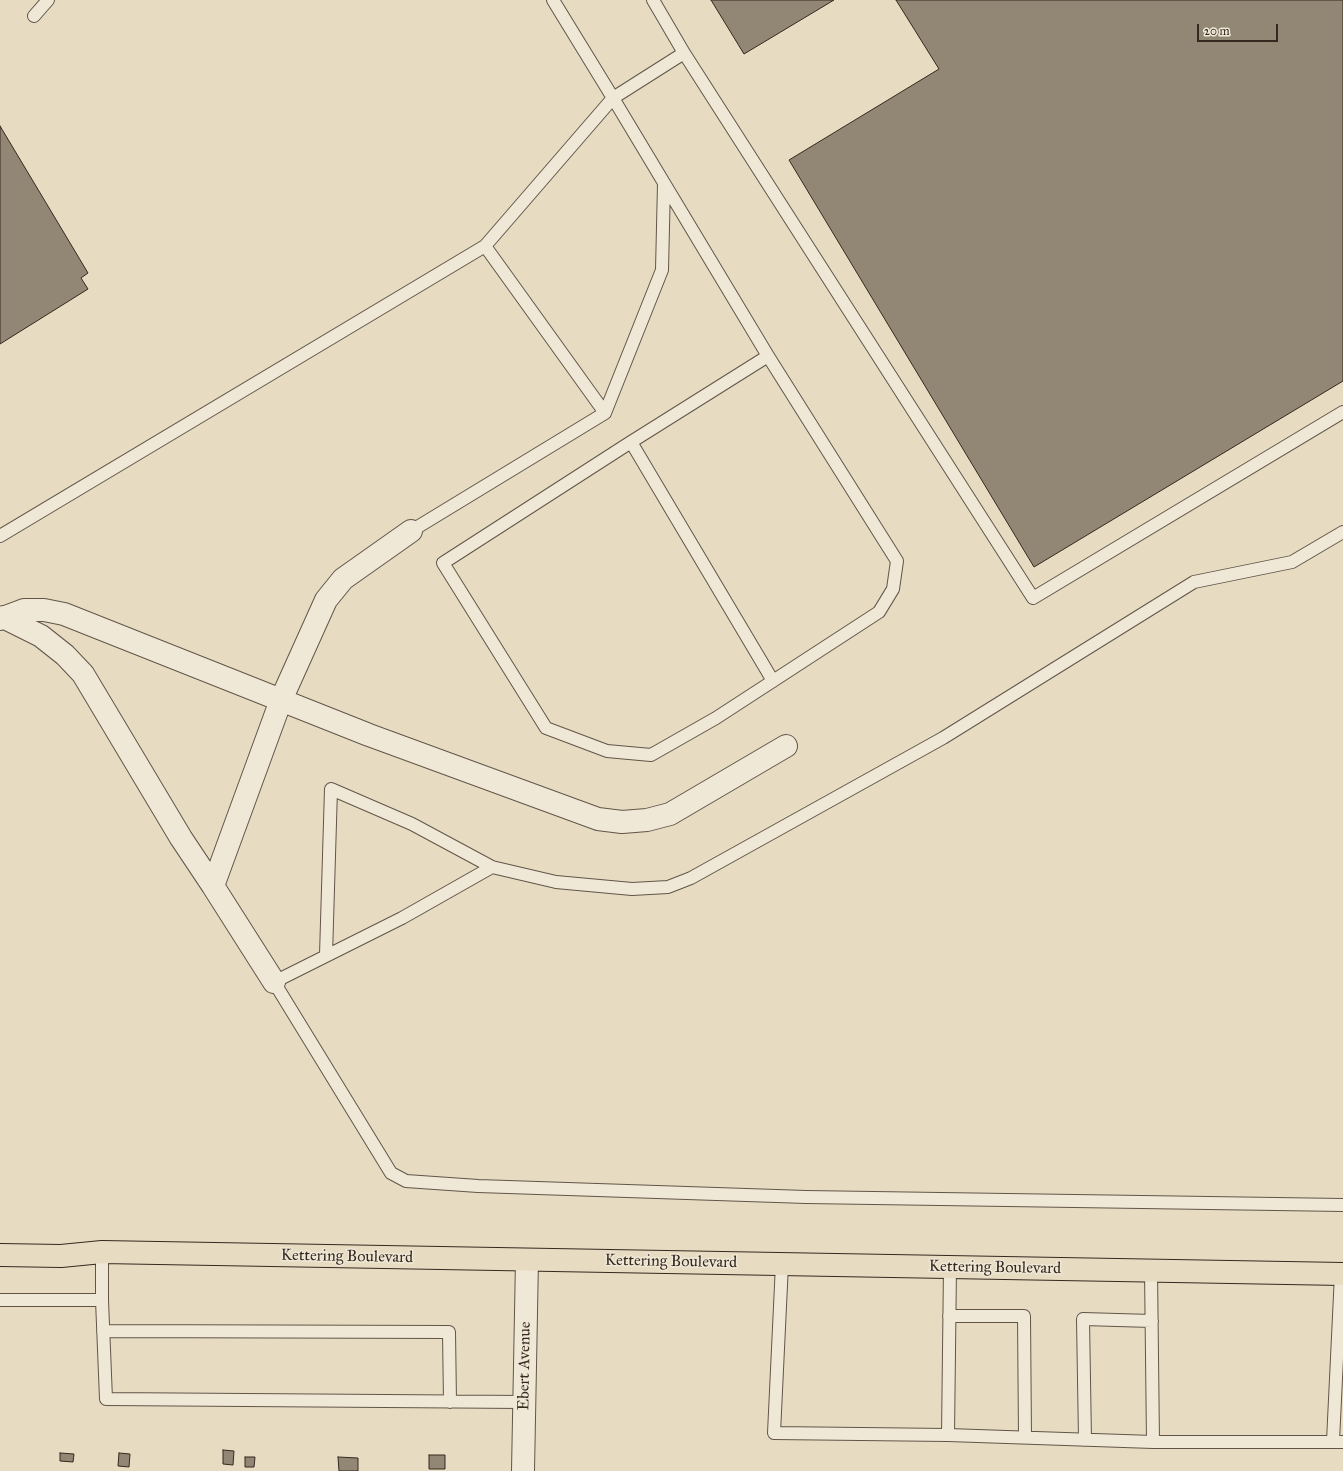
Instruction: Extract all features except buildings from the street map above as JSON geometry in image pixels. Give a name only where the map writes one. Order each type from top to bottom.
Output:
[{"type":"main road","name":"Kettering Boulevard","points":[[0,1255],[61,1256],[102,1252],[1342,1274]]},
{"type":"street","points":[[213,886],[281,700],[326,600],[343,579],[411,532]]},
{"type":"street","points":[[2,618],[24,610],[44,610],[64,614],[368,735],[591,816],[622,822],[647,820],[670,814],[786,746]]},
{"type":"street","points":[[2,618],[41,636],[65,655],[83,674],[181,838],[274,982]]},
{"type":"street","name":"Ebert Avenue","points":[[523,1471],[526,1260]]},
{"type":"lane","points":[[34,16],[48,0]]},
{"type":"lane","points":[[553,0],[768,356],[897,561],[893,589],[879,612],[716,718],[651,755],[607,751],[546,728],[443,563],[768,356]]},
{"type":"lane","points":[[653,0],[684,53],[1033,598],[1343,412]]},
{"type":"lane","points":[[0,536],[485,246],[613,98],[684,53]]},
{"type":"lane","points":[[411,532],[605,413],[662,270],[664,184]]},
{"type":"lane","points":[[485,246],[605,413]]},
{"type":"lane","points":[[631,442],[773,681]]},
{"type":"lane","points":[[326,955],[331,789],[412,824],[492,867],[562,883],[632,889],[668,887],[691,878],[943,738],[1194,582],[1292,562],[1343,532]]},
{"type":"lane","points":[[492,867],[402,918],[274,982],[391,1173],[406,1181],[478,1186],[806,1197],[1343,1204]]},
{"type":"lane","points":[[102,1252],[102,1300],[106,1399],[524,1402]]},
{"type":"lane","points":[[782,1264],[774,1433],[948,1434],[1153,1442],[1338,1442],[1342,1274]]},
{"type":"lane","points":[[948,1434],[950,1267]]},
{"type":"lane","points":[[1151,1270],[1153,1442]]},
{"type":"lane","points":[[0,1300],[102,1300]]},
{"type":"lane","points":[[949,1316],[1024,1316],[1025,1437]]},
{"type":"lane","points":[[1085,1440],[1083,1319],[1152,1320]]},
{"type":"lane","points":[[103,1331],[449,1332],[450,1402]]}]
